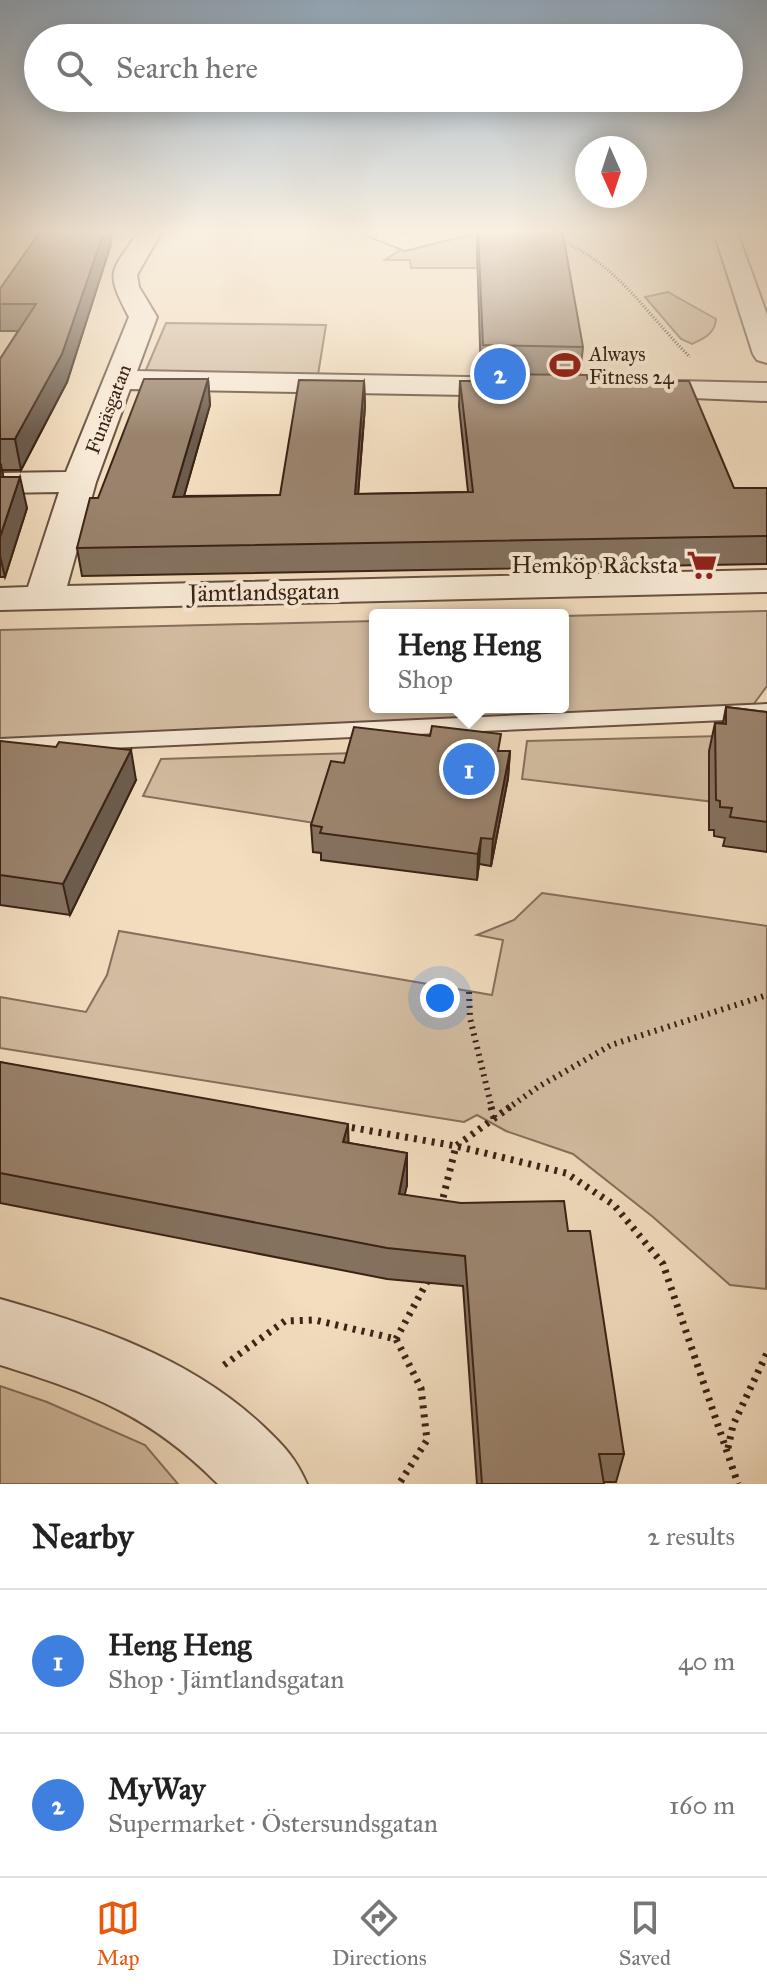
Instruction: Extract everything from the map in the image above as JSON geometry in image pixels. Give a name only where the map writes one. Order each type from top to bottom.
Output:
[{"type":"street","name":"Funäsgatan","points":[[44,598],[79,482],[143,317],[132,298]]},
{"type":"street","points":[[748,298],[767,354]]},
{"type":"street","points":[[119,380],[549,388]]},
{"type":"street","points":[[597,389],[767,392]]},
{"type":"street","points":[[0,483],[79,482]]},
{"type":"street","name":"Jämtlandsgatan","points":[[0,599],[767,581]]},
{"type":"street","points":[[0,1332],[94,1361],[174,1400],[229,1443],[268,1483]]},
{"type":"lane","points":[[0,746],[767,711]]},
{"type":"path","points":[[638,298],[673,341]]},
{"type":"path","points":[[469,992],[470,1018],[494,1118]]},
{"type":"path","points":[[439,1217],[456,1146],[538,1087],[611,1045],[767,995]]},
{"type":"path","points":[[330,1124],[456,1146],[566,1173],[614,1205],[663,1264],[738,1484]]},
{"type":"path","points":[[396,1339],[427,1282]]},
{"type":"path","points":[[174,1400],[285,1321],[315,1320],[396,1339],[421,1388],[427,1440],[399,1484]]},
{"type":"path","points":[[728,1449],[733,1425],[764,1368],[767,1353]]},
{"type":"shaded area","points":[[646,298],[679,298],[716,319],[711,332],[705,337],[692,344],[681,339]]},
{"type":"shaded area","points":[[166,323],[326,325],[318,375],[145,372]]},
{"type":"shaded area","points":[[767,611],[767,686],[750,709],[0,745],[0,630],[369,621],[369,713],[569,713],[569,616]]},
{"type":"shaded area","points":[[720,736],[723,803],[522,779],[527,741]]},
{"type":"shaded area","points":[[355,753],[327,825],[143,796],[161,759]]},
{"type":"shaded area","points":[[542,893],[767,926],[766,1289],[730,1285],[653,1217],[573,1154],[506,1131],[477,1115],[464,1122],[0,1048],[0,997],[86,1012],[107,975],[119,931],[492,995],[503,940],[477,935],[514,920]]},
{"type":"shaded area","points":[[0,1386],[47,1402],[145,1445],[178,1484],[0,1484]]},
{"type":"building","points":[[0,298],[81,298],[62,354],[15,439],[0,439],[0,359],[36,304],[0,304]]},
{"type":"building","points":[[481,298],[574,298],[583,347],[483,345]]},
{"type":"building","points":[[484,374],[587,375],[588,381],[689,381],[734,488],[767,488],[767,536],[77,548],[90,498],[98,498],[144,379],[208,379],[173,497],[280,495],[299,380],[364,381],[355,494],[473,492],[460,381],[484,381]]},
{"type":"building","points":[[0,477],[20,477],[0,537]]},
{"type":"building","points":[[726,707],[767,712],[767,822],[730,817],[732,808],[720,807],[720,801],[716,800],[715,723],[726,724]]},
{"type":"building","points":[[432,726],[501,734],[498,751],[510,751],[493,839],[481,838],[478,854],[320,833],[322,827],[311,825],[331,761],[344,763],[354,727],[430,736]]},
{"type":"building","points":[[0,741],[56,747],[59,742],[131,750],[63,884],[0,875]]},
{"type":"building","points":[[0,1062],[348,1124],[343,1142],[407,1153],[399,1194],[461,1203],[564,1201],[568,1231],[590,1231],[624,1454],[599,1454],[604,1484],[482,1484],[465,1256],[387,1248],[0,1173]]},
{"type":"place","name":"Always Fitness 24","points":[[565,365]]},
{"type":"place","name":"MyWay","points":[[500,374]]},
{"type":"place","name":"Hemköp Råcksta","points":[[702,565]]},
{"type":"place","name":"Heng Heng","points":[[469,769]]}]
